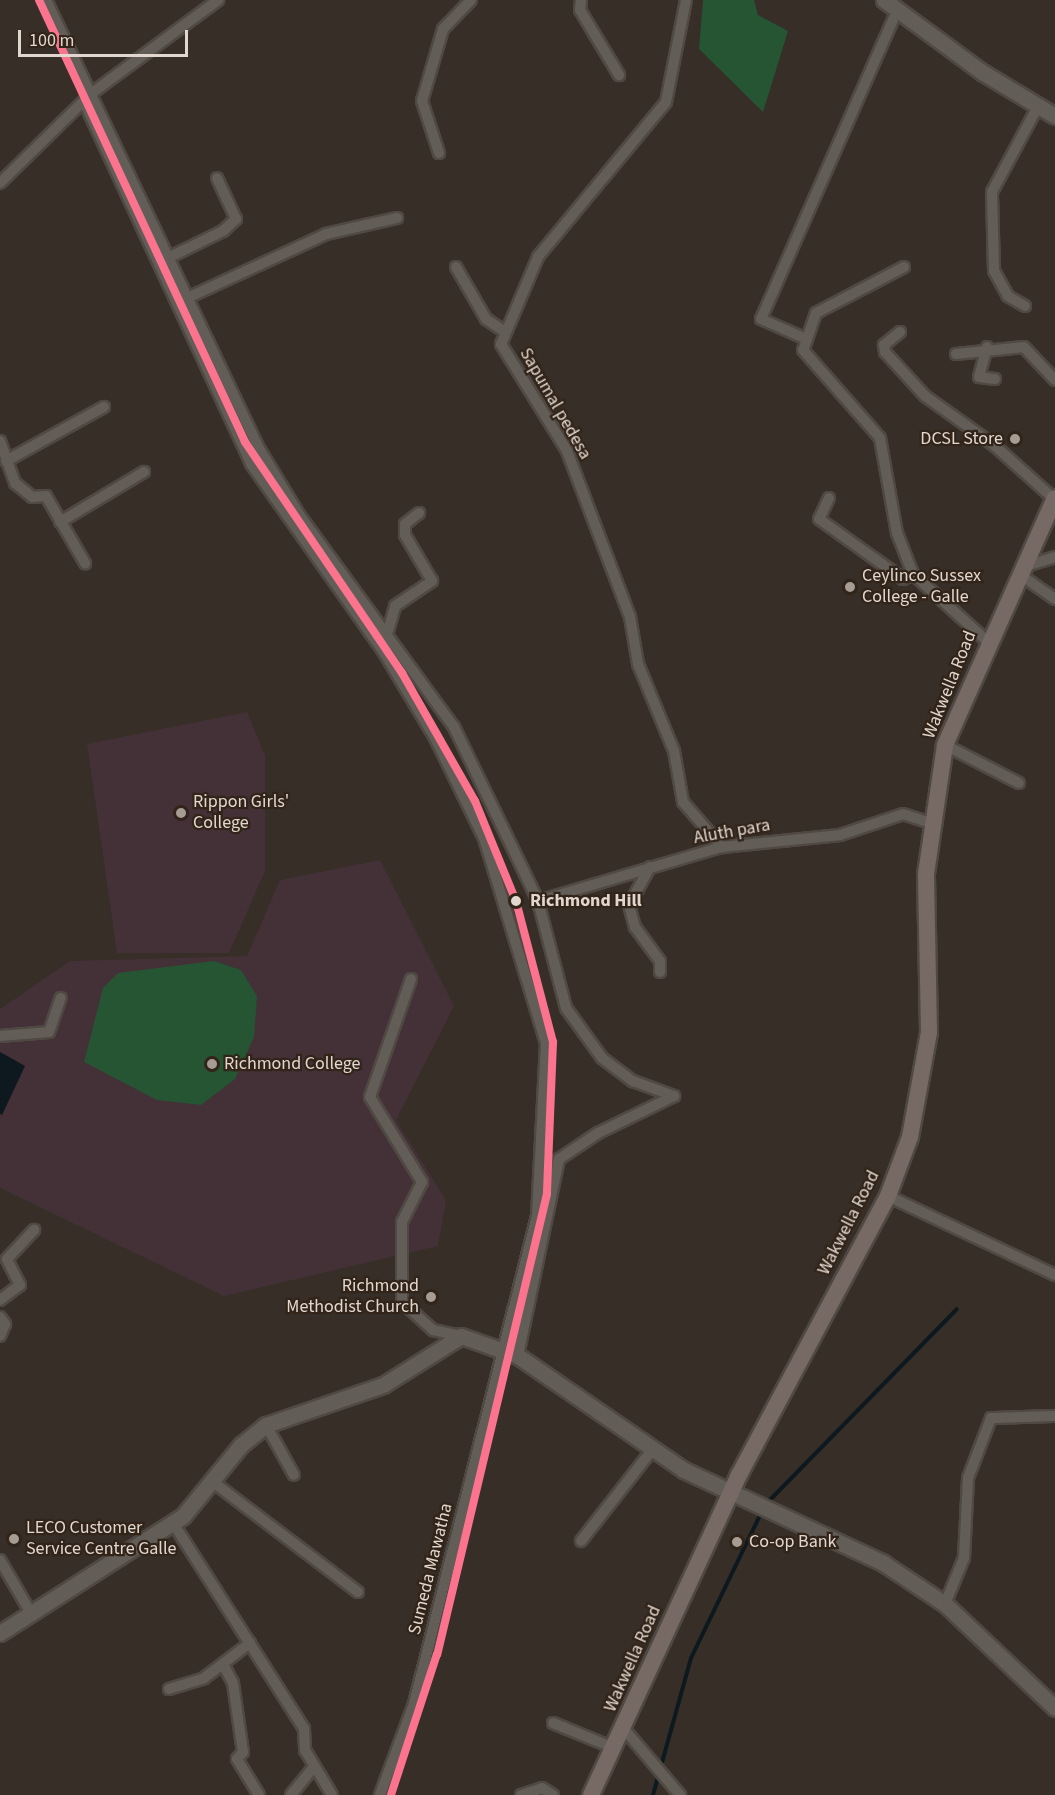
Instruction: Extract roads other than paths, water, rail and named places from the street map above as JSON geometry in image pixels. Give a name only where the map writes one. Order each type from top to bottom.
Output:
[{"type":"main road","name":"Wakwella Road","points":[[591,1795],[795,1364],[888,1196],[910,1137],[929,1032],[926,874],[931,823],[945,745],[988,642],[1026,570],[1055,498]]},
{"type":"street","points":[[46,0],[92,93],[184,299],[260,450],[300,516],[388,631],[454,727],[538,901],[566,1008],[602,1058],[633,1081],[674,1096],[559,1159],[511,1352]]},
{"type":"street","points":[[0,183],[92,93],[218,0]]},
{"type":"street","points":[[439,153],[422,101],[432,51],[443,29],[471,0]]},
{"type":"street","points":[[581,0],[580,10],[620,75]]},
{"type":"street","name":"Sapumal pedesa","points":[[686,0],[666,102],[538,257],[504,331],[501,344],[567,451],[630,617],[638,664],[674,752],[683,802],[722,847]]},
{"type":"street","points":[[884,0],[1037,108],[1055,116]]},
{"type":"street","points":[[804,338],[761,319],[897,10]]},
{"type":"street","points":[[84,102],[251,464],[382,651],[435,738],[484,838],[521,949],[546,1044],[544,1130],[537,1216],[511,1352]]},
{"type":"street","points":[[1025,306],[1008,296],[994,271],[992,192],[1037,108]]},
{"type":"street","points":[[166,259],[223,231],[236,219],[217,178]]},
{"type":"street","points":[[184,299],[326,234],[397,218]]},
{"type":"street","points":[[456,267],[486,320],[504,331]]},
{"type":"street","points":[[904,267],[816,313],[804,338],[803,350],[811,362],[880,438],[897,533],[913,574],[988,642]]},
{"type":"street","points":[[900,332],[884,345],[885,352],[925,396],[995,446],[1055,498]]},
{"type":"street","points":[[956,354],[987,347],[1024,346],[1055,380]]},
{"type":"street","points":[[987,347],[979,376],[995,379]]},
{"type":"street","points":[[6,461],[104,407]]},
{"type":"street","points":[[0,441],[15,483],[32,497],[46,496],[85,563]]},
{"type":"street","points":[[60,522],[144,472]]},
{"type":"street","points":[[829,498],[819,519],[903,579],[913,574]]},
{"type":"street","points":[[388,631],[395,606],[432,581],[405,535],[405,524],[419,513]]},
{"type":"street","points":[[1055,557],[1026,570],[1055,599]]},
{"type":"street","points":[[945,745],[1019,783]]},
{"type":"street","name":"Aluth para","points":[[538,901],[722,847],[840,835],[903,814],[931,823]]},
{"type":"street","points":[[650,867],[629,905],[635,927],[660,961],[660,972]]},
{"type":"street","points":[[411,979],[370,1097],[422,1182],[402,1222],[402,1302],[433,1330],[461,1336],[511,1352],[652,1450],[732,1494],[883,1563],[945,1604],[1055,1708]]},
{"type":"street","points":[[0,1036],[49,1032],[62,998]]},
{"type":"street","points":[[888,1196],[1055,1275]]},
{"type":"street","points":[[0,1300],[20,1285],[7,1259],[34,1230]]},
{"type":"street","points":[[0,1317],[5,1324],[0,1336]]},
{"type":"street","points":[[0,1633],[173,1523],[213,1482],[241,1445],[266,1425],[383,1385],[461,1336]]},
{"type":"street","name":"Sumeda Mawatha","points":[[380,1795],[414,1704],[511,1352]]},
{"type":"street","points":[[945,1604],[964,1558],[968,1478],[990,1418],[1055,1416]]},
{"type":"street","points":[[266,1425],[294,1475]]},
{"type":"street","points":[[581,1541],[652,1450]]},
{"type":"street","points":[[213,1482],[358,1592]]},
{"type":"street","points":[[173,1523],[304,1730],[305,1750],[332,1795]]},
{"type":"street","points":[[0,1560],[31,1613]]},
{"type":"street","points":[[169,1689],[224,1666],[250,1643]]},
{"type":"street","points":[[224,1666],[233,1683],[240,1729],[243,1752],[237,1759],[259,1795]]},
{"type":"street","points":[[553,1723],[614,1748]]},
{"type":"street","points":[[624,1728],[680,1795]]},
{"type":"street","points":[[291,1795],[314,1767]]},
{"type":"street","points":[[522,1795],[542,1788],[553,1795]]},
{"type":"waterway","points":[[765,1505],[957,1309]]},
{"type":"waterway","points":[[653,1795],[691,1658],[762,1511]]},
{"type":"place","name":"DCSL Store","points":[[1015,439]]},
{"type":"place","name":"Ceylinco Sussex College - Galle","points":[[850,587]]},
{"type":"place","name":"Rippon Girls' College","points":[[181,813]]},
{"type":"place","name":"Richmond Hill","points":[[516,901]]},
{"type":"place","name":"Richmond College","points":[[212,1064]]},
{"type":"place","name":"Richmond Methodist Church","points":[[431,1297]]},
{"type":"place","name":"LECO Customer Service Centre Galle","points":[[14,1539]]},
{"type":"place","name":"Co-op Bank","points":[[737,1542]]}]
